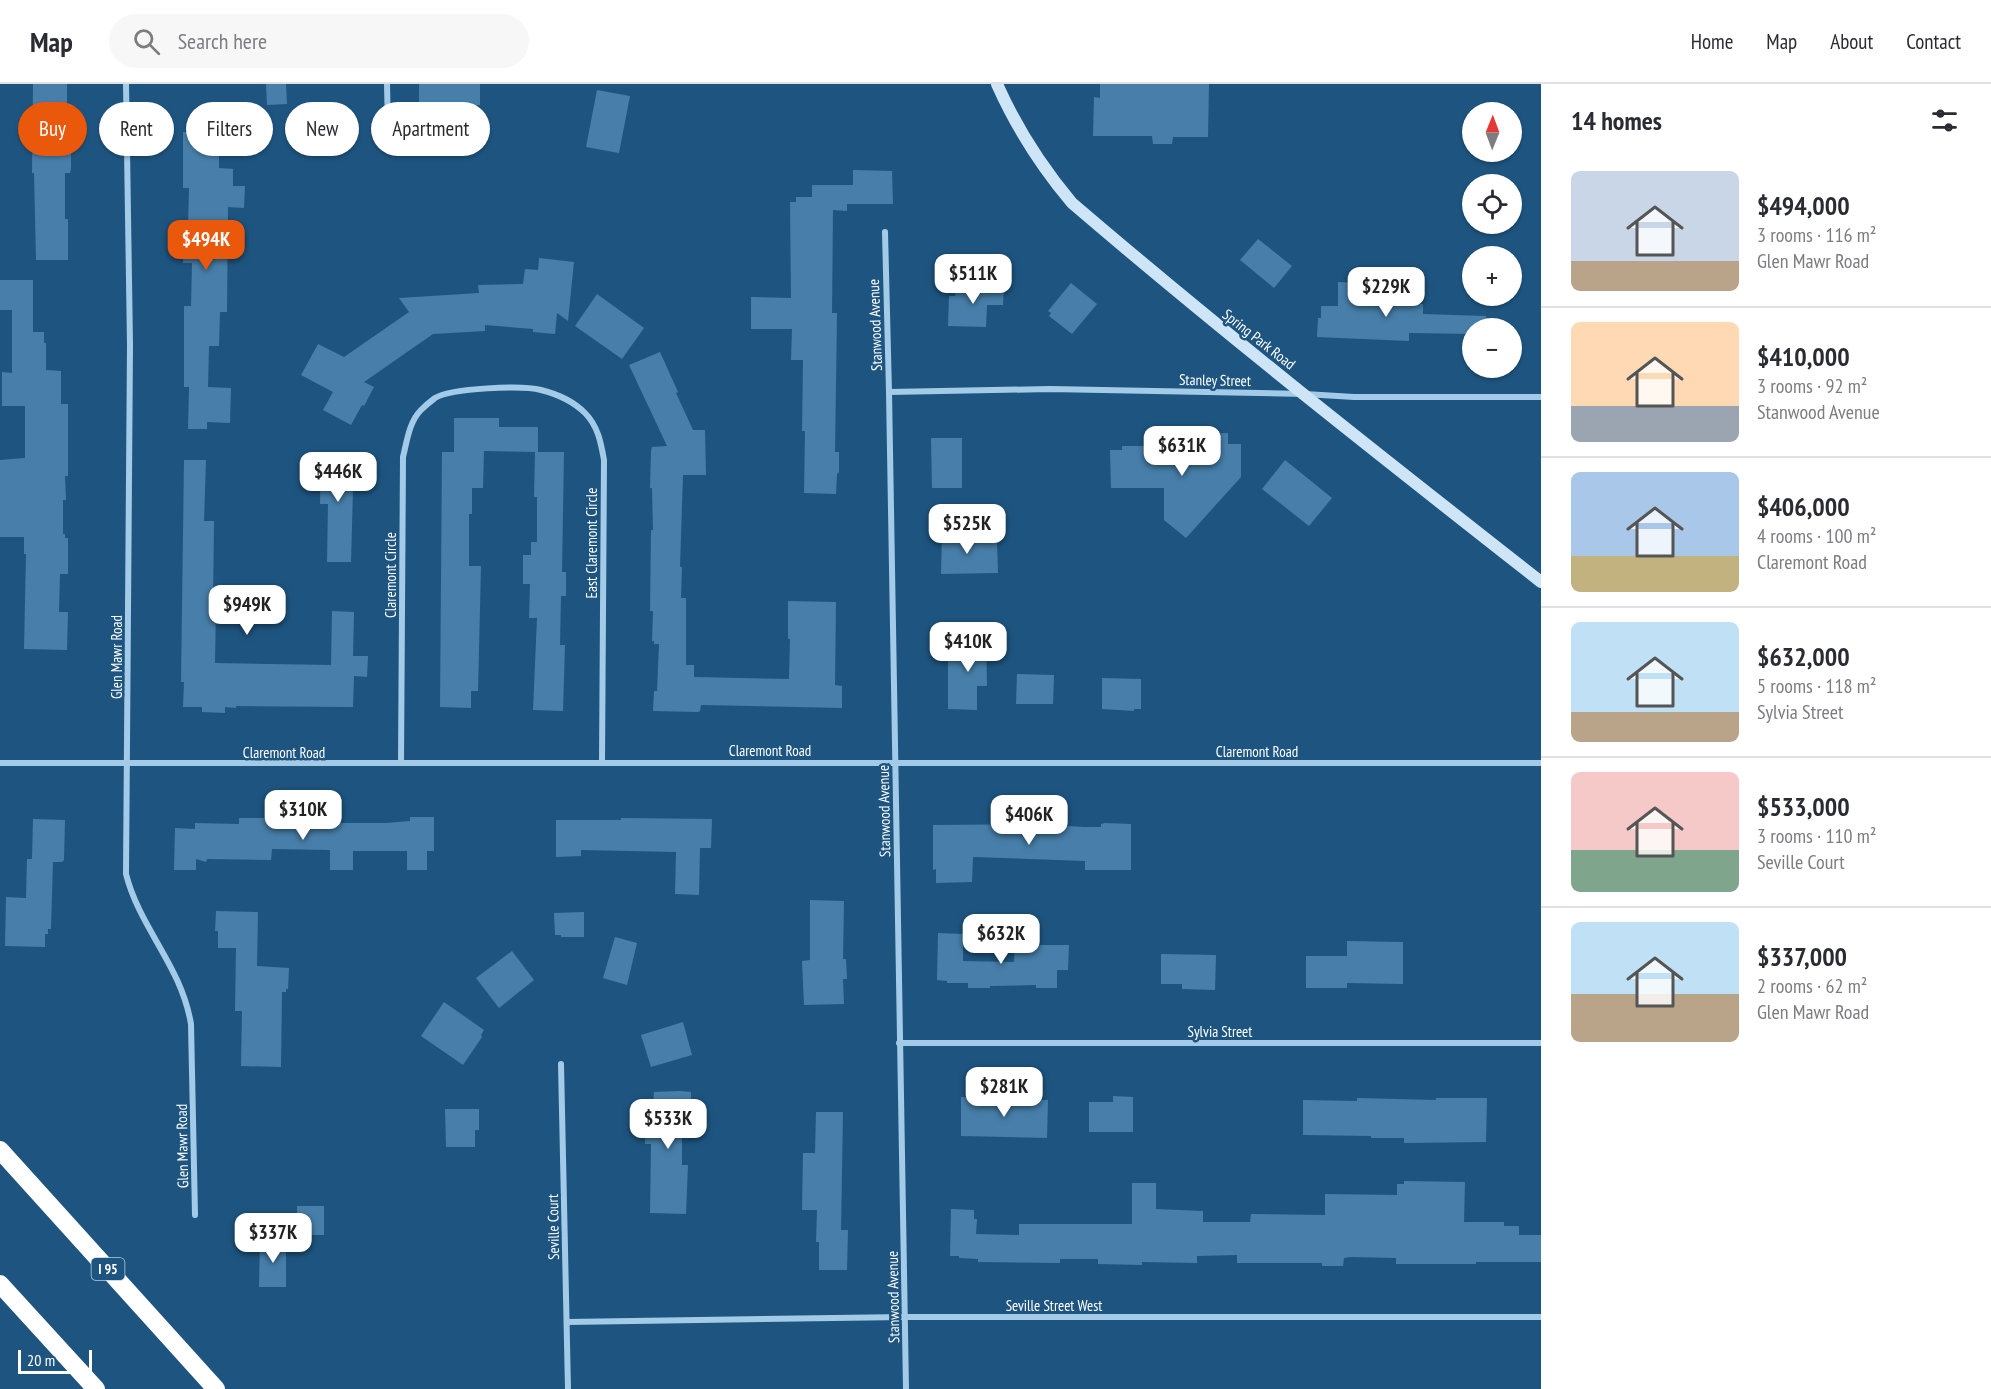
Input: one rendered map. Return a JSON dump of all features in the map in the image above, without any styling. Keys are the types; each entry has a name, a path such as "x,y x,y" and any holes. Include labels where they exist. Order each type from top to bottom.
{"highway":[{"name":"I 95","path":"0,1150 216,1389"},
{"path":"0,1284 96,1389"}],"main road":[{"name":"Spring Park Road","path":"997,84 1024,139 1047,173 1072,203 1260,360 1541,582"}],"street":[{"name":"Glen Mawr Road","path":"126,84 130,345 126,874 131,894 176,974 188,1004 191,1024 195,1215"},
{"path":"387,84 387,102"},
{"name":"Stanwood Avenue","path":"885,232 906,1389"},
{"name":"East Claremont Circle","path":"506,388 539,389 567,399 586,414 600,436 604,460 602,762"},
{"name":"Claremont Circle","path":"401,763 403,457 409,431 420,411 436,398 462,390 506,388"},
{"name":"Stanley Street","path":"889,392 1050,389 1354,397 1541,397"},
{"name":"Claremont Road","path":"0,764 1541,763"},
{"name":"Sylvia Street","path":"899,1043 1541,1043"},
{"name":"Seville Court","path":"561,1065 568,1389"},
{"name":"Seville Street West","path":"567,1322 905,1317 1541,1317"}],"building":[{"path":"33,84 67,84 67,102 33,102"},
{"path":"266,84 286,84 285,104 273,105 273,102 267,102"},
{"path":"419,84 480,84 480,102 419,102"},
{"path":"1100,84 1209,84 1208,137 1173,137 1172,144 1153,144 1152,136 1093,136 1094,97 1100,98"},
{"path":"597,90 630,96 619,153 586,147"},
{"path":"183,132 186,132 186,156 219,156 219,168 233,169 233,186 245,186 244,208 228,207 227,312 220,312 219,346 209,346 208,387 231,388 230,423 207,422 207,429 188,429 189,387 184,387 184,306 191,306 192,263 183,263 184,227 188,227 189,188 183,188"},
{"path":"32,156 71,156 70,173 65,173 68,260 36,260 34,173 32,173"},
{"path":"853,170 892,171 893,204 847,204 847,211 833,210 832,313 837,313 835,452 839,452 839,472 836,494 804,493 803,360 791,360 792,329 751,329 751,297 791,298 790,202 796,202 796,197 812,197 812,185 853,185"},
{"path":"1258,239 1292,266 1274,288 1240,260"},
{"path":"539,258 574,262 568,321 557,313 555,334 533,332 533,329 485,325 485,331 433,334 364,382 374,387 351,425 323,410 333,392 301,375 318,344 344,357 409,312 399,298 479,293 478,285 523,284 525,269 538,270"},
{"path":"0,280 33,280 33,332 44,332 46,370 61,371 61,404 68,404 68,476 65,476 66,500 63,500 63,534 65,538 68,538 68,574 60,574 59,612 68,612 67,650 24,649 26,554 24,554 24,537 0,537 0,460 25,458 25,406 2,406 2,372 12,373 12,310 0,310"},
{"path":"1338,282 1372,283 1371,297 1401,299 1401,303 1423,304 1423,314 1486,316 1486,318 1462,318 1462,334 1409,333 1409,341 1317,337 1321,306 1338,306"},
{"path":"1071,283 1097,304 1072,334 1049,316 1051,313 1048,311"},
{"path":"956,285 1004,286 1003,305 987,305 986,327 948,326 949,296 955,296"},
{"path":"597,294 644,328 622,359 575,326"},
{"path":"660,352 693,430 705,430 706,475 683,475 680,567 682,567 681,598 686,598 686,665 694,665 694,677 789,679 788,601 836,602 835,685 842,686 842,708 701,705 698,712 653,711 654,691 657,691 659,644 654,644 652,641 653,611 650,611 651,530 653,530 652,488 650,488 651,451 652,447 667,446 629,365"},
{"path":"454,418 499,418 499,427 538,427 538,452 484,451 483,488 472,488 472,514 469,514 469,566 481,566 478,691 471,691 471,708 440,707 442,452 454,452"},
{"path":"1228,433 1228,444 1241,444 1241,477 1186,538 1164,520 1164,488 1111,488 1110,450 1122,450 1122,446 1148,446 1149,453 1196,452 1196,434"},
{"path":"931,438 962,438 962,488 932,488"},
{"path":"321,452 354,453 351,562 327,562 328,504 320,504"},
{"path":"535,452 564,452 562,572 566,572 566,596 561,596 560,645 565,645 563,711 533,710 537,618 529,618 530,584 523,584 523,555 531,555 531,542 537,542 537,497 534,497"},
{"path":"184,460 206,460 204,521 214,521 215,663 331,665 332,611 354,612 353,656 368,656 367,677 354,676 353,707 236,706 236,708 225,707 225,713 202,712 202,707 183,707 184,682 181,682"},
{"path":"1285,460 1332,498 1309,526 1262,489"},
{"path":"942,530 968,530 968,542 997,542 998,573 941,574"},
{"path":"960,634 986,634 987,686 977,686 977,710 948,709 948,660 960,660"},
{"path":"1017,674 1054,675 1053,704 1016,704"},
{"path":"1102,678 1141,679 1141,709 1134,709 1134,711 1102,709"},
{"path":"410,817 434,817 434,851 427,851 427,870 407,870 407,851 353,851 353,870 330,870 330,850 272,849 271,860 207,859 206,862 196,859 196,870 174,870 175,828 195,829 195,823 239,824 239,818 279,818 286,819 286,823 386,823 410,821"},
{"path":"621,818 712,819 711,848 700,848 699,895 675,894 676,852 581,850 581,856 556,857 556,820 621,820"},
{"path":"33,819 65,820 64,860 53,862 51,929 48,929 48,934 45,934 45,947 5,946 6,897 26,898 27,859 32,859"},
{"path":"1034,824 1101,827 1101,824 1131,824 1131,870 1085,870 1085,861 973,857 972,882 936,883 936,869 933,870 933,825"},
{"path":"810,900 844,901 843,959 846,959 847,979 843,979 844,1004 804,1005 802,961 810,960"},
{"path":"216,911 258,912 257,966 289,968 288,989 282,992 281,1067 241,1066 242,1011 235,1011 236,948 218,948 218,931 215,931"},
{"path":"584,912 584,937 555,935 554,913"},
{"path":"938,933 963,934 963,961 1014,962 1015,945 1069,945 1068,970 1057,970 1057,988 1036,988 1036,985 968,988 968,983 947,983 947,981 937,980"},
{"path":"615,937 637,943 627,985 603,978"},
{"path":"1347,941 1403,942 1403,984 1347,983 1347,988 1306,988 1306,956 1347,956"},
{"path":"512,951 534,980 499,1008 476,978"},
{"path":"1161,954 1216,955 1215,990 1182,989 1182,984 1161,984"},
{"path":"444,1002 484,1030 482,1037 463,1065 421,1036"},
{"path":"683,1022 692,1055 651,1067 641,1035"},
{"path":"654,1092 691,1092 691,1101 695,1101 695,1120 682,1121 682,1165 688,1165 686,1214 650,1213 651,1144 645,1144 645,1107 653,1105"},
{"path":"1113,1096 1133,1097 1133,1132 1089,1132 1089,1102 1113,1102"},
{"path":"961,1097 1048,1100 1047,1138 961,1136"},
{"path":"1357,1098 1436,1100 1436,1098 1487,1098 1486,1142 1404,1143 1404,1138 1303,1135 1303,1100 1357,1101"},
{"path":"445,1109 479,1109 479,1130 475,1130 475,1147 446,1147"},
{"path":"816,1112 843,1112 841,1230 848,1230 847,1270 819,1270 819,1242 816,1242 817,1210 802,1210 803,1153 815,1153"},
{"path":"1404,1181 1465,1182 1464,1222 1504,1222 1504,1226 1519,1226 1519,1235 1541,1235 1541,1262 1396,1264 1396,1258 1350,1257 1344,1258 1343,1266 1322,1266 1322,1263 1237,1263 1237,1255 1197,1256 1197,1263 1142,1262 1142,1265 1098,1264 1098,1259 1060,1259 1060,1263 978,1262 978,1259 950,1256 951,1209 974,1210 974,1219 977,1219 976,1234 1019,1235 1019,1224 1132,1224 1132,1183 1156,1183 1156,1209 1203,1211 1203,1222 1250,1222 1251,1214 1325,1215 1325,1194 1397,1195 1397,1184 1404,1184"},
{"path":"297,1206 324,1206 324,1235 297,1235"},
{"path":"260,1240 286,1240 286,1287 259,1287"}]}
